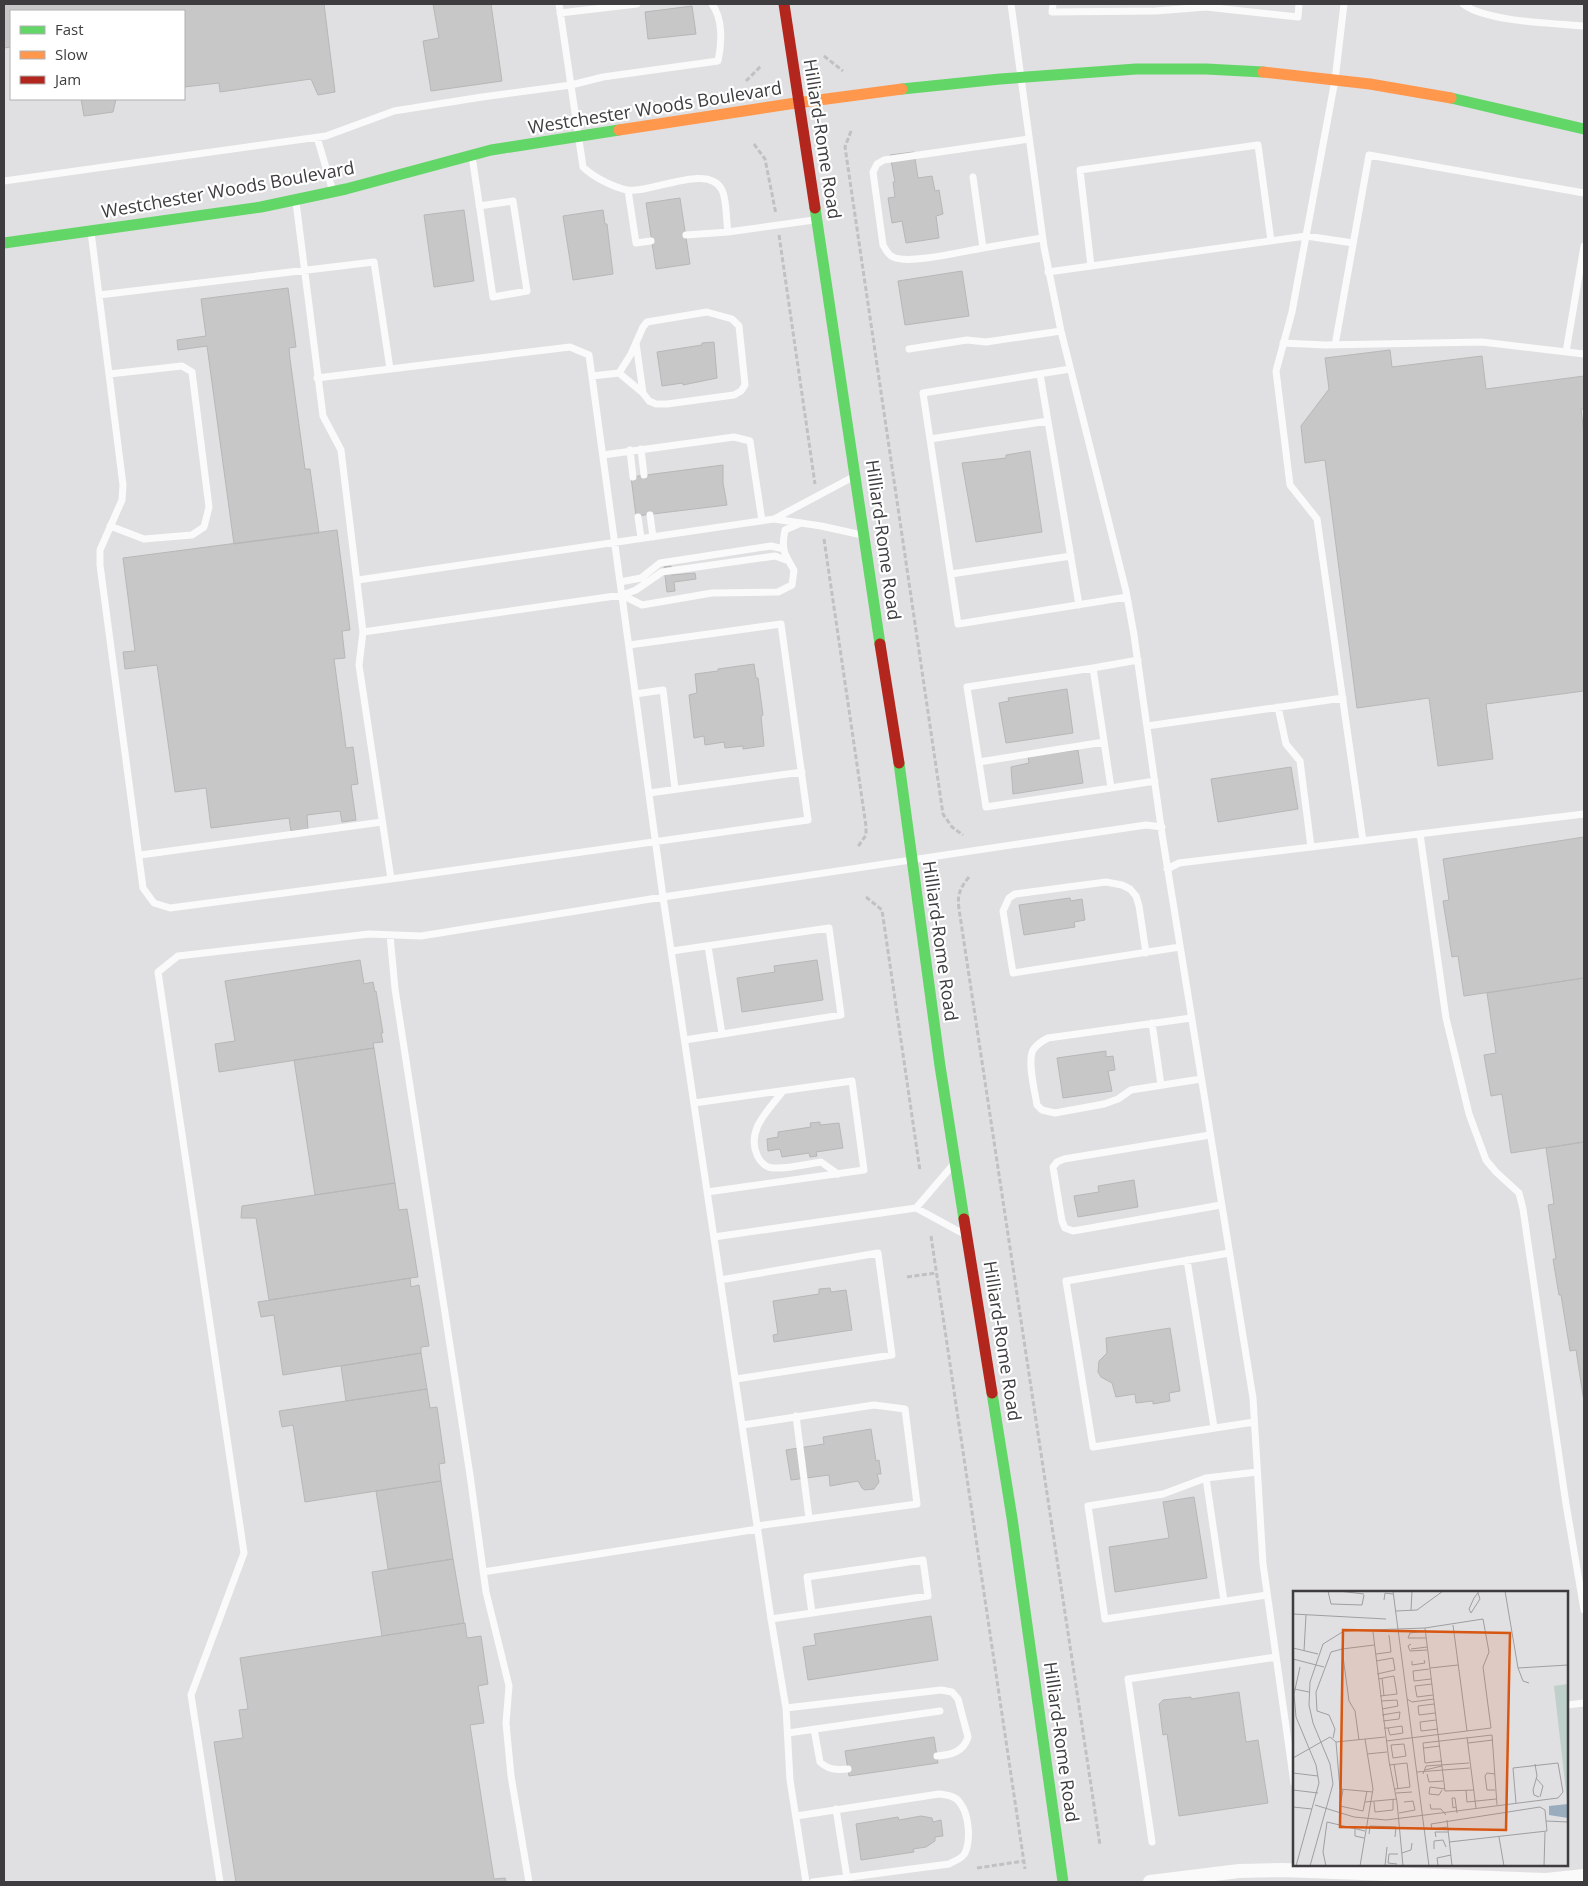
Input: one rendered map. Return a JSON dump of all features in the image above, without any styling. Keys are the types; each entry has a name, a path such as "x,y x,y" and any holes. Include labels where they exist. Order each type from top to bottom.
{"main road":[{"name":"Hilliard-Rome Road","path":"784,4 856,476 940,1066 1012,1518 1063,1882"},
{"name":"Westchester Woods Boulevard","path":"4,243 171,221 296,201 372,183 437,163 472,155 578,137 883,91 1022,77 1150,69 1272,73 1335,80 1457,99 1530,114 1584,129"}],"street":[{"path":"1150,1882 1239,1871 1306,1868 1368,1878 1546,1880 1584,1876"}],"lane":[{"path":"559,4 584,167 592,176 628,190 703,178 717,182 723,191 728,232"},
{"path":"560,14 637,4"},
{"path":"4,181 326,136 394,111 571,85 604,77 718,61 722,45 717,11 712,4"},
{"path":"1011,4 1048,272 1060,331 1127,597 1138,660 1167,869 1253,1398 1263,1564 1276,1656 1292,1745 1293,1764"},
{"path":"1053,4 1052,12 1156,11 1206,7 1298,17 1299,4"},
{"path":"1344,4 1335,80 1292,312 1276,371 1290,485 1317,520 1363,841"},
{"path":"1463,4 1480,13 1500,17 1584,26"},
{"path":"317,137 333,192"},
{"path":"1029,139 884,160 877,164 873,172 883,245 894,258 918,259 1042,238"},
{"path":"1091,266 1080,170 1249,146 1258,145 1272,241"},
{"path":"472,155 493,297 526,292 513,201 480,206"},
{"path":"1335,345 1369,155 1584,193"},
{"path":"973,177 983,248"},
{"path":"628,190 636,243 652,241"},
{"path":"296,201 323,416 341,450 363,632 359,665 391,879"},
{"path":"686,235 728,232 817,220"},
{"path":"91,232 123,485 122,500 100,550 100,565 143,888 154,902 170,908 808,820 782,624 629,644"},
{"path":"1048,272 1306,236 1353,243"},
{"path":"1566,352 1584,246"},
{"path":"99,295 374,262 390,369"},
{"path":"592,376 619,373 643,393 649,402 667,404 734,395 745,385 740,326 732,318 707,312 647,322 643,326 631,354 619,373"},
{"path":"909,349 967,340 986,342 1060,331"},
{"path":"1283,343 1335,345 1482,342 1584,354"},
{"path":"636,343 643,393"},
{"path":"317,378 570,347 589,355 663,897 757,1527 786,1708 790,1780 806,1882"},
{"path":"109,374 182,366 192,372 209,507 204,527 192,535 144,539 110,526"},
{"path":"1070,369 924,393 958,624 1127,597"},
{"path":"1040,374 1079,605"},
{"path":"930,439 1048,421"},
{"path":"603,455 734,436 750,441 762,521"},
{"path":"641,449 644,475"},
{"path":"630,450 633,476"},
{"path":"774,519 856,476"},
{"path":"650,515 653,537"},
{"path":"638,517 641,538"},
{"path":"358,580 774,519 864,535"},
{"path":"622,595 642,605 712,593 778,592 792,585 794,570 782,542 786,530 801,523"},
{"path":"620,582 641,578 660,563 771,546 784,549"},
{"path":"363,632 622,595 636,590 662,572 775,556 789,561"},
{"path":"951,574 1071,556"},
{"path":"1138,660 967,687 986,807 1155,781"},
{"path":"1093,668 1111,788"},
{"path":"635,694 663,690 675,789"},
{"path":"1147,726 1343,698"},
{"path":"1278,707 1286,744 1300,761 1312,847"},
{"path":"979,762 1104,742"},
{"path":"649,792 802,772"},
{"path":"1167,869 1180,863 1584,814"},
{"path":"140,855 382,822"},
{"path":"220,1882 191,1695 244,1553 158,972 178,956 369,934 421,936 663,897 1146,825 1162,827"},
{"path":"1420,834 1446,1018 1469,1114 1486,1160 1519,1193 1523,1209 1566,1504 1584,1610"},
{"path":"1146,953 1137,901 1130,889 1122,885 1106,882 1015,894 1009,898 1003,911 1013,973 1146,953 1180,947"},
{"path":"672,951 829,928 841,1015 685,1040"},
{"path":"390,935 395,988 470,1475 486,1592 509,1686 506,1723 511,1776 529,1882"},
{"path":"708,946 722,1034"},
{"path":"1191,1018 1048,1038 1039,1043 1032,1051 1031,1062 1037,1105 1042,1110 1055,1112 1118,1100 1131,1090 1201,1079"},
{"path":"1152,1023 1161,1085"},
{"path":"694,1103 852,1081 864,1170 707,1192"},
{"path":"783,1091 755,1128 753,1138 754,1149 758,1160 764,1165 773,1168 821,1162 838,1174"},
{"path":"1210,1135 1064,1158 1053,1167 1060,1212 1065,1228 1073,1231 1221,1205"},
{"path":"916,1208 955,1162"},
{"path":"714,1237 916,1208 967,1236"},
{"path":"720,1280 878,1253 892,1355 736,1379"},
{"path":"1229,1253 1066,1281 1093,1447 1254,1422"},
{"path":"1187,1260 1214,1428"},
{"path":"483,1572 810,1518 917,1504 905,1409 874,1405 743,1425"},
{"path":"796,1416 810,1518"},
{"path":"1257,1472 1206,1478 1163,1494 1088,1506 1105,1619 1268,1595"},
{"path":"1206,1478 1224,1601"},
{"path":"771,1619 812,1613 928,1596 922,1560 807,1577 812,1613"},
{"path":"1152,1842 1128,1679 1276,1656"},
{"path":"786,1708 941,1690 952,1692 958,1699 968,1737 960,1750 951,1754 937,1756"},
{"path":"1568,1706 1584,1703"},
{"path":"788,1732 940,1711"},
{"path":"814,1729 820,1762 828,1769 848,1769"},
{"path":"796,1816 939,1794 950,1795 960,1802 966,1813 969,1837 965,1854 949,1864 813,1882"},
{"path":"836,1809 846,1878"}],"path":[{"path":"824,56 843,71"},
{"path":"746,82 760,66"},
{"path":"851,131 845,147 943,814 952,827 963,835"},
{"path":"754,144 766,158"},
{"path":"969,877 962,885 957,897 1100,1845"},
{"path":"866,897 882,910 920,1171"},
{"path":"930,1236 1025,1869"},
{"path":"907,1277 936,1274"},
{"path":"977,1868 1024,1861"}],"building":[{"path":"4,4 324,4 335,92 318,95 311,79 220,92 219,83 185,87 185,10 10,10 10,47 4,48"},
{"path":"433,4 491,4 502,81 431,91 423,41 439,38"},
{"path":"692,6 696,34 648,39 645,12"},
{"path":"81,100 116,100 113,112 84,116"},
{"path":"914,152 918,178 932,176 935,191 939,190 943,214 936,216 939,238 906,243 902,221 892,223 888,198 895,197 893,182 895,182 890,155"},
{"path":"680,198 690,264 656,269 646,203"},
{"path":"464,210 474,281 434,287 424,215"},
{"path":"603,210 605,224 607,224 613,274 573,280 563,216"},
{"path":"962,271 969,316 905,325 898,281"},
{"path":"288,288 296,347 289,348 290,359 305,469 310,469 319,533 234,544 207,346 178,350 177,340 206,336 201,299"},
{"path":"714,342 717,378 683,385 683,383 662,386 657,352"},
{"path":"1390,350 1392,367 1482,356 1486,389 1584,376 1584,409 1581,409 1584,434 1584,691 1486,704 1493,759 1438,766 1429,698 1357,708 1325,460 1305,463 1301,426 1329,389 1325,358"},
{"path":"1030,451 1042,532 976,542 962,463 1006,458 1006,455"},
{"path":"723,465 723,483 727,505 636,516 631,477"},
{"path":"337,530 350,630 342,631 345,658 334,659 346,748 353,747 358,784 351,785 356,820 342,822 340,811 307,815 308,829 291,831 289,818 211,828 206,788 175,792 157,665 125,669 123,652 135,651 123,558"},
{"path":"671,566 672,575 695,573 696,579 674,582 675,591 667,592 664,567"},
{"path":"754,664 756,678 758,678 763,715 761,716 764,746 743,749 743,746 725,748 724,742 705,745 704,736 694,738 689,695 697,693 695,674"},
{"path":"1067,689 1073,733 1006,743 999,703 1009,701 1008,698"},
{"path":"1078,750 1083,783 1013,794 1011,767 1029,763 1028,756"},
{"path":"1291,767 1298,809 1218,822 1211,779"},
{"path":"1584,837 1584,978 1464,996 1458,956 1452,957 1443,901 1449,900 1443,859"},
{"path":"1070,898 1071,901 1082,899 1085,920 1074,922 1075,927 1024,935 1019,905"},
{"path":"360,960 364,984 373,982 376,991 383,1042 373,1043 374,1048 219,1072 215,1044 235,1041 225,981"},
{"path":"817,960 823,1000 742,1012 737,978 775,972 774,966"},
{"path":"1584,978 1584,1142 1511,1153 1502,1094 1491,1096 1484,1055 1496,1053 1487,993"},
{"path":"374,1048 395,1183 315,1195 294,1060"},
{"path":"1106,1051 1106,1057 1113,1056 1115,1070 1108,1071 1112,1091 1063,1098 1057,1058"},
{"path":"820,1122 820,1125 839,1123 843,1148 816,1152 817,1156 810,1157 809,1153 782,1157 780,1149 768,1151 767,1139 778,1137 778,1132 811,1127 810,1123"},
{"path":"1584,1142 1584,1402 1576,1350 1570,1351 1553,1259 1556,1259 1548,1205 1554,1204 1546,1148"},
{"path":"1134,1180 1138,1207 1078,1217 1074,1196 1099,1192 1098,1186"},
{"path":"395,1183 399,1210 407,1209 418,1277 269,1300 256,1218 241,1218 242,1206"},
{"path":"410,1278 411,1287 419,1285 429,1346 421,1347 421,1353 283,1375 274,1315 261,1317 258,1302"},
{"path":"830,1288 831,1292 846,1290 852,1330 774,1342 773,1335 778,1334 773,1301 819,1294 819,1289"},
{"path":"1170,1328 1180,1391 1169,1393 1170,1401 1153,1404 1153,1401 1136,1403 1135,1394 1116,1397 1112,1383 1101,1377 1098,1372 1099,1361 1107,1353 1106,1338"},
{"path":"421,1353 427,1389 346,1401 341,1366"},
{"path":"427,1389 430,1408 437,1407 445,1463 439,1464 441,1481 305,1502 293,1425 282,1427 279,1411"},
{"path":"871,1429 876,1461 879,1460 881,1474 877,1474 879,1482 874,1489 865,1490 858,1481 830,1486 829,1475 791,1480 786,1450 824,1444 823,1437"},
{"path":"441,1481 453,1559 388,1569 376,1491"},
{"path":"1194,1497 1207,1578 1115,1592 1109,1547 1169,1538 1163,1502"},
{"path":"453,1559 464,1623 382,1636 372,1572"},
{"path":"931,1616 938,1660 808,1680 803,1647 816,1645 814,1634"},
{"path":"465,1623 467,1638 481,1636 488,1684 478,1686 484,1723 470,1725 494,1879 505,1878 506,1882 236,1882 214,1742 243,1738 239,1710 248,1709 240,1658"},
{"path":"1239,1692 1246,1742 1258,1740 1268,1803 1179,1816 1167,1734 1163,1735 1159,1704 1163,1700 1191,1697 1191,1699"},
{"path":"934,1737 938,1763 849,1776 845,1751"},
{"path":"921,1816 932,1818 933,1822 941,1820 943,1836 935,1837 935,1841 926,1847 913,1849 914,1852 861,1860 856,1824 898,1817 899,1820"}],"traffic: fast":[{"path":"902,89 1000,79 1136,69 1206,69 1263,72"},
{"path":"1451,98 1584,129"},
{"path":"4,243 261,207 346,189 491,150 619,130"},
{"path":"815,208 880,644"},
{"path":"899,763 940,1066 964,1219"},
{"path":"992,1393 1012,1518 1063,1882"}],"traffic: slow":[{"path":"1263,72 1370,84 1451,98"},
{"path":"619,130 902,89"}],"traffic: jam":[{"path":"784,4 815,208"},
{"path":"880,644 899,763"},
{"path":"964,1219 992,1393"}]}
